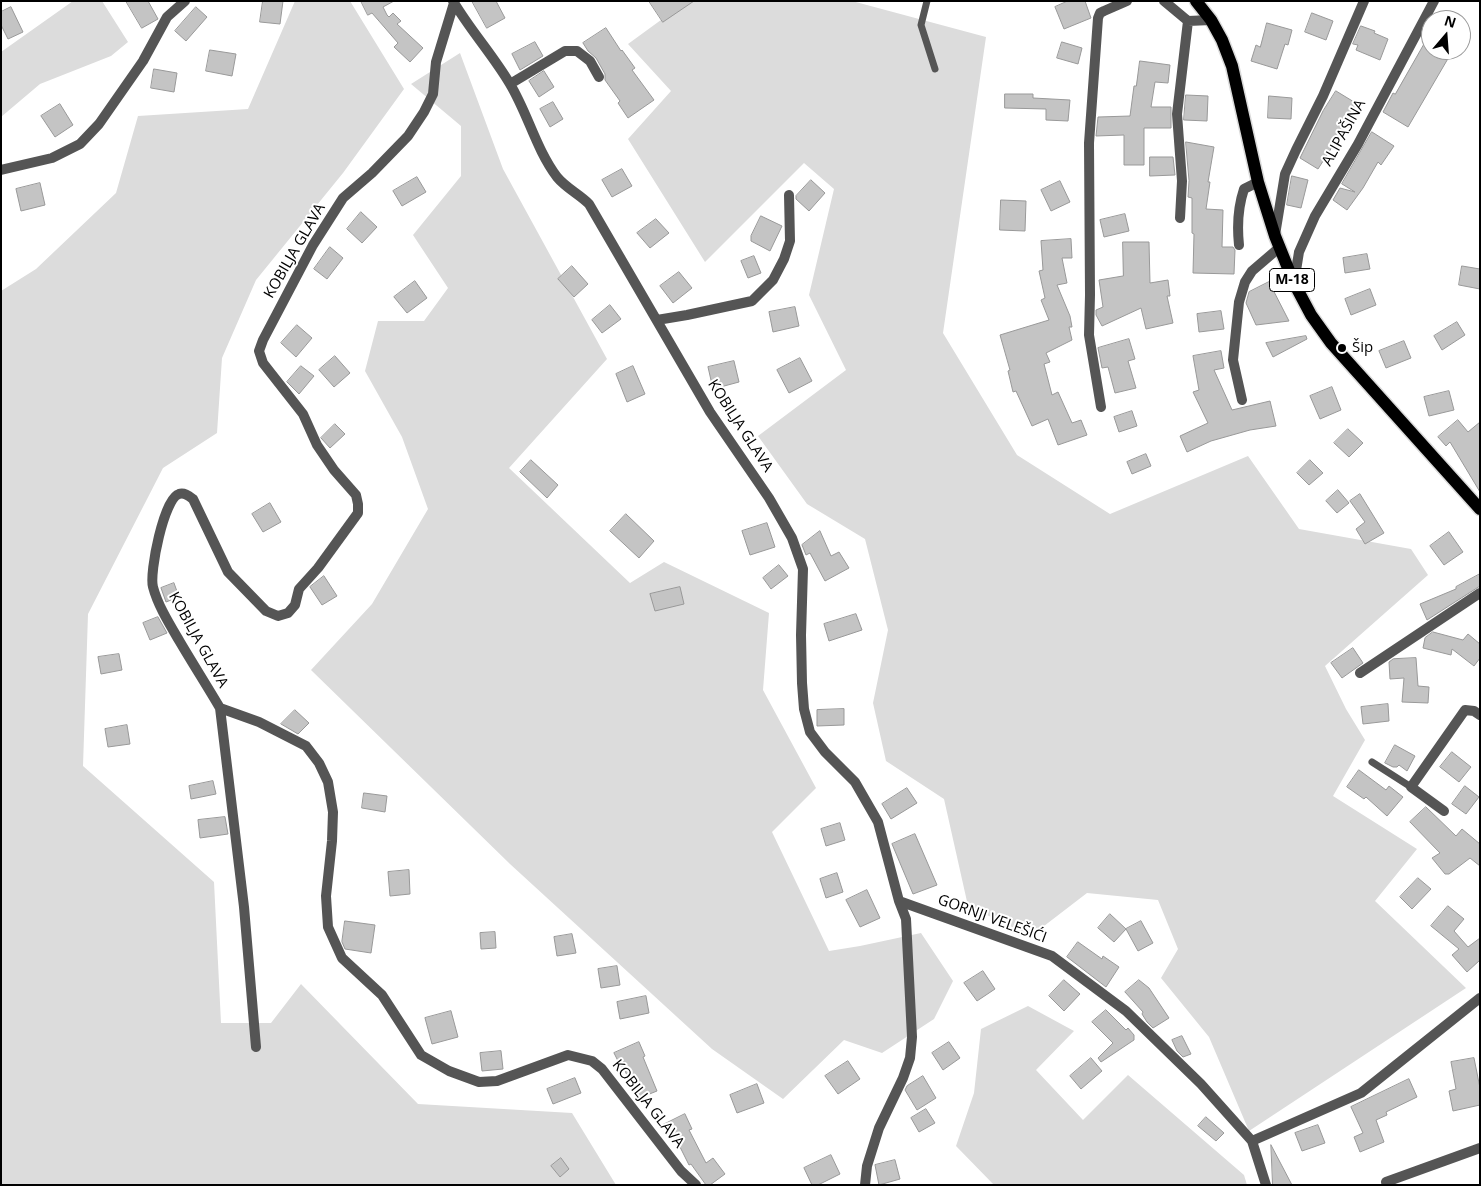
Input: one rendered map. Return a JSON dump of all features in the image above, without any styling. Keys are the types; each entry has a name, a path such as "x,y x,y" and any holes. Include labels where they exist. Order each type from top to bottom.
{"main road":[{"name":"M-18","path":"1196,1 1211,20 1222,40 1232,66 1258,182 1277,242 1294,283 1311,315 1331,343 1480,509"}],"street":[{"path":"1,170 52,158 80,144 100,124 143,61 167,17 185,1"},
{"path":"1101,407 1089,335 1089,143 1098,18 1100,13 1127,1"},
{"path":"1164,1 1188,21 1211,20"},
{"path":"1242,400 1234,360 1239,302 1245,282 1277,242 1285,174 1364,1"},
{"name":"ALIPAŠINA","path":"1294,283 1299,252 1315,216 1358,144 1434,1"},
{"name":"KOBILJA GLAVA","path":"454,2 510,84 536,142 548,162 564,184 589,204 710,412 769,498 792,538 804,569 802,683 804,709 810,732 825,752 855,782 878,822 899,901"},
{"name":"KOBILJA GLAVA","path":"454,2 436,62 433,94 424,112 408,136 372,173 343,198 313,245 259,351 262,363 303,414 325,457 356,495 358,513 318,568 299,589 295,605 288,613 278,616 266,611 228,572 193,498 187,494 180,493 169,504 154,558 152,586 168,622 220,708 260,722 306,746 319,763 328,782 333,812 326,896 328,927 342,958 382,995 421,1055 449,1071 479,1082 497,1081 568,1055 592,1061 602,1069 682,1171 696,1185"},
{"path":"1180,218 1182,181 1176,114 1188,21"},
{"path":"510,84 565,51 577,51 590,61 599,77"},
{"path":"1239,245 1237,229 1240,199 1244,189 1258,182"},
{"path":"657,320 752,301 773,280 784,260 790,241 789,195"},
{"path":"1360,673 1480,593"},
{"path":"220,708 244,907 256,1047"},
{"path":"1444,811 1411,787 1465,710 1474,711 1480,715"},
{"path":"865,1185 868,1166 879,1128 910,1058 912,1036 906,919 899,901"},
{"name":"GORNJI VELEŠIĆI","path":"899,901 1052,956 1126,1011 1201,1084 1252,1141 1266,1185"},
{"path":"1252,1141 1361,1093 1480,998"},
{"path":"1386,1182 1480,1148"}],"lane":[{"path":"927,1 921,25 936,69"},
{"path":"1372,762 1411,787"}],"shaded area":[{"path":"73,1 102,1 128,42 111,56 40,84 1,117 1,52"},
{"path":"295,1 350,1 404,89 343,173 256,280 222,358 217,433 163,468 88,614 83,766 214,882 221,1023 271,1023 301,984 418,1104 572,1113 616,1185 1,1185 1,291 36,269 116,193 138,116 248,109"},
{"path":"687,1 852,1 986,37 943,333 1017,455 1110,514 1248,456 1299,529 1411,549 1428,575 1325,666 1346,709 1365,740 1333,796 1417,849 1375,901 1466,988 1249,1131 1209,1037 1161,978 1178,949 1158,900 1087,893 1031,936 968,906 944,799 886,761 873,703 888,630 865,539 807,504 758,436 846,370 809,295 834,189 804,163 705,262 628,139 671,91 628,44"},
{"path":"460,53 503,169 607,359 509,468 630,583 664,562 769,613 763,690 816,788 772,832 829,951 921,933 953,981 934,1019 882,1053 844,1040 783,1099 712,1049 510,864 311,670 372,604 428,509 402,437 365,371 378,321 424,321 448,288 413,235 461,176 461,126 411,84"},
{"path":"1028,1006 1074,1031 1036,1070 1083,1120 1128,1075 1244,1175 1247,1185 994,1185 956,1146 974,1093 981,1029"}],"building":[{"path":"126,1 148,1 158,19 142,28"},
{"path":"263,1 283,1 280,24 260,22"},
{"path":"361,1 394,1 383,7 387,15 389,17 393,13 401,21 397,24 423,48 410,62 394,47 398,43 372,13 368,15"},
{"path":"472,1 496,1 505,18 487,28"},
{"path":"649,1 694,1 663,22"},
{"path":"1068,1 1085,1 1091,18 1064,29 1055,7"},
{"path":"11,7 23,32 8,39 1,25 1,12"},
{"path":"196,7 207,17 186,41 175,31"},
{"path":"1312,13 1333,21 1326,40 1305,32"},
{"path":"1267,23 1292,30 1288,45 1285,44 1277,69 1251,61 1256,45 1260,47"},
{"path":"1361,26 1375,31 1374,33 1388,39 1380,60 1356,50 1358,45 1353,44"},
{"path":"606,28 635,68 632,70 654,100 628,118 618,103 620,101 605,80 605,74 596,58 583,43"},
{"path":"535,42 543,56 520,70 512,54"},
{"path":"1062,42 1082,48 1078,64 1057,58"},
{"path":"1421,49 1421,60 1447,60 1408,127 1383,112 1393,93 1395,94"},
{"path":"210,50 236,54 232,76 206,71"},
{"path":"1140,61 1170,65 1168,83 1155,82 1151,107 1171,107 1171,128 1144,128 1144,165 1124,165 1124,135 1096,136 1098,117 1130,116"},
{"path":"154,69 177,73 174,92 151,88"},
{"path":"544,71 554,87 539,97 529,81"},
{"path":"1336,91 1359,105 1318,169 1300,158 1323,111"},
{"path":"1005,94 1033,94 1033,98 1070,100 1068,121 1046,120 1046,109 1005,108"},
{"path":"1186,95 1208,96 1207,121 1184,120"},
{"path":"1269,96 1292,98 1291,119 1268,118"},
{"path":"553,102 563,119 550,127 540,109"},
{"path":"60,104 73,125 55,137 41,116"},
{"path":"1372,132 1394,146 1381,165 1378,162 1363,188 1347,210 1333,200 1340,188 1355,192 1342,184"},
{"path":"1186,142 1214,147 1206,209 1223,210 1222,247 1233,247 1235,250 1234,274 1193,273 1194,234 1192,233 1192,198 1188,197 1189,181"},
{"path":"1150,157 1173,157 1175,175 1150,176"},
{"path":"622,169 632,186 612,197 602,180"},
{"path":"1292,176 1308,180 1301,208 1287,205"},
{"path":"417,177 426,192 402,206 393,191"},
{"path":"811,180 825,193 809,211 796,199 796,196"},
{"path":"1060,181 1070,202 1051,211 1041,190"},
{"path":"40,183 45,205 21,211 16,189"},
{"path":"1001,200 1026,201 1025,231 1000,230"},
{"path":"361,212 377,227 362,243 347,229"},
{"path":"1125,214 1129,231 1104,237 1100,220"},
{"path":"761,216 782,226 770,251 751,241 751,236"},
{"path":"656,219 669,233 650,248 637,233"},
{"path":"1071,239 1072,258 1062,258 1067,283 1057,285 1070,316 1072,327 1069,327 1072,340 1046,353 1050,362 1044,364 1052,395 1058,392 1072,423 1081,420 1087,435 1058,445 1048,419 1032,426 1016,391 1013,392 1008,371 1010,370 1000,335 1049,320 1041,300 1045,298 1039,271 1043,270 1041,241"},
{"path":"1123,242 1149,242 1150,283 1168,280 1170,296 1167,296 1173,323 1146,329 1141,308 1102,326 1096,315 1096,310 1103,307 1099,280 1123,276"},
{"path":"330,247 343,258 327,279 314,269"},
{"path":"1367,254 1370,269 1345,273 1343,258"},
{"path":"754,256 761,273 748,278 741,261"},
{"path":"572,266 588,284 574,297 558,279"},
{"path":"1462,266 1480,269 1480,289 1459,285"},
{"path":"679,272 692,288 673,303 660,286"},
{"path":"415,281 427,298 407,313 394,297"},
{"path":"1269,282 1289,321 1256,325 1246,303 1249,292"},
{"path":"1370,289 1376,305 1351,315 1345,299"},
{"path":"610,305 621,319 602,333 592,320"},
{"path":"795,307 799,326 773,332 769,312"},
{"path":"1221,311 1224,329 1199,332 1197,314"},
{"path":"1457,322 1465,335 1442,350 1434,336"},
{"path":"297,325 312,338 296,357 281,343"},
{"path":"1306,336 1307,339 1273,357 1266,343"},
{"path":"1129,339 1135,359 1128,361 1136,388 1115,393 1108,367 1102,368 1098,348"},
{"path":"1404,341 1411,358 1386,368 1379,351"},
{"path":"1221,351 1224,368 1214,370 1232,410 1270,401 1276,426 1250,430 1211,441 1187,452 1180,436 1208,423 1193,392 1199,390 1193,356"},
{"path":"335,356 350,373 334,387 319,370"},
{"path":"800,358 812,381 789,393 777,370"},
{"path":"734,361 739,382 713,389 708,367"},
{"path":"301,366 314,376 299,394 287,382"},
{"path":"633,366 645,394 627,402 616,374"},
{"path":"1332,387 1341,410 1320,419 1310,396"},
{"path":"1449,391 1454,410 1429,416 1424,397"},
{"path":"1132,411 1137,426 1119,432 1114,417"},
{"path":"1458,420 1468,432 1480,422 1480,492 1450,442 1446,446 1438,437"},
{"path":"335,424 345,434 330,448 321,438"},
{"path":"1348,429 1363,443 1349,457 1334,443"},
{"path":"1146,454 1151,466 1132,474 1127,462"},
{"path":"531,460 558,485 547,498 520,472"},
{"path":"1310,460 1323,473 1309,485 1297,473"},
{"path":"1338,490 1349,503 1337,513 1326,501"},
{"path":"1360,494 1384,533 1365,544 1356,529 1365,522 1350,501"},
{"path":"270,503 281,522 263,532 252,514"},
{"path":"626,514 654,541 639,558 610,531"},
{"path":"767,523 775,547 750,555 742,531"},
{"path":"820,531 831,556 839,552 849,568 825,581 810,553 806,555 802,545"},
{"path":"1449,532 1463,552 1444,565 1430,546"},
{"path":"779,565 788,576 771,589 763,578"},
{"path":"1480,574 1480,586 1427,620 1420,604 1456,589 1456,587"},
{"path":"324,576 337,596 322,605 310,587"},
{"path":"174,583 179,597 166,602 161,588"},
{"path":"680,587 684,604 655,611 650,594"},
{"path":"856,614 862,630 829,641 824,624"},
{"path":"158,617 167,633 150,640 143,623"},
{"path":"1433,632 1463,640 1468,634 1480,644 1480,658 1474,666 1452,649 1451,655 1423,648 1425,638"},
{"path":"1353,648 1363,663 1342,678 1331,663"},
{"path":"119,654 122,670 101,674 98,657"},
{"path":"1416,658 1418,686 1429,687 1428,703 1402,702 1404,678 1390,679 1389,662 1393,659"},
{"path":"1388,704 1389,721 1363,724 1361,707"},
{"path":"844,709 844,725 817,726 817,710"},
{"path":"295,710 309,723 298,734 281,724"},
{"path":"127,725 130,744 108,747 105,729"},
{"path":"1395,745 1415,756 1407,771 1399,765 1393,767 1385,763"},
{"path":"1452,752 1471,767 1459,782 1440,767"},
{"path":"1359,770 1386,790 1389,786 1403,797 1387,816 1366,797 1364,799 1347,787"},
{"path":"213,781 216,794 191,799 189,786"},
{"path":"1465,786 1479,797 1466,814 1452,804"},
{"path":"907,788 917,803 891,819 882,804"},
{"path":"364,793 387,796 385,812 362,808"},
{"path":"1426,807 1456,836 1462,829 1480,844 1480,866 1470,858 1449,874 1445,874 1432,858 1440,853 1410,822"},
{"path":"225,817 228,834 200,838 198,820"},
{"path":"840,823 845,840 826,846 821,829"},
{"path":"915,834 937,885 913,894 892,844"},
{"path":"409,870 410,894 390,896 388,872"},
{"path":"837,873 843,892 826,898 820,879"},
{"path":"1418,878 1431,889 1412,909 1400,897"},
{"path":"867,890 880,918 860,927 846,900"},
{"path":"1448,906 1464,919 1454,931 1468,947 1480,938 1480,960 1467,972 1452,955 1459,949 1431,926"},
{"path":"1110,914 1126,929 1114,942 1098,928"},
{"path":"345,921 375,925 371,953 345,949 342,942"},
{"path":"1141,921 1153,943 1138,951 1126,929"},
{"path":"495,932 496,948 481,949 480,933"},
{"path":"572,934 576,953 557,956 554,937"},
{"path":"1078,942 1102,959 1103,956 1119,967 1106,987 1067,957"},
{"path":"617,966 620,985 601,988 598,969"},
{"path":"983,971 995,989 977,1001 964,983"},
{"path":"1064,980 1080,994 1064,1011 1049,996"},
{"path":"1139,980 1149,988 1169,1018 1153,1028 1142,1014 1143,1012 1125,992"},
{"path":"646,996 649,1013 620,1019 617,1002"},
{"path":"1106,1010 1126,1030 1128,1028 1134,1035 1134,1040 1101,1062 1098,1058 1113,1043 1092,1022"},
{"path":"451,1011 458,1037 432,1044 425,1018"},
{"path":"1182,1036 1191,1054 1183,1057 1177,1051 1172,1040"},
{"path":"639,1042 657,1091 637,1099 623,1066 621,1067 614,1053"},
{"path":"949,1042 960,1058 943,1070 932,1053"},
{"path":"501,1051 503,1069 482,1071 480,1053"},
{"path":"1091,1058 1102,1071 1081,1089 1070,1076"},
{"path":"1474,1058 1480,1088 1480,1105 1453,1111 1449,1091 1456,1089 1451,1062"},
{"path":"848,1061 860,1079 838,1094 825,1076"},
{"path":"923,1076 936,1098 917,1110 905,1090 907,1086"},
{"path":"575,1078 581,1093 553,1104 547,1089"},
{"path":"1409,1079 1417,1097 1386,1112 1387,1115 1376,1120 1384,1142 1360,1152 1354,1137 1363,1133 1351,1107"},
{"path":"757,1084 764,1103 737,1113 730,1095"},
{"path":"926,1109 935,1123 919,1132 911,1118"},
{"path":"685,1114 692,1129 689,1130 706,1163 713,1158 725,1174 710,1185 706,1185 691,1164 689,1165 675,1137 670,1139 663,1125"},
{"path":"1206,1117 1224,1133 1216,1141 1198,1126"},
{"path":"1318,1125 1325,1143 1302,1151 1295,1133"},
{"path":"1271,1145 1292,1185 1273,1185"},
{"path":"831,1155 840,1174 818,1185 812,1185 804,1168"},
{"path":"561,1158 569,1169 560,1177 551,1166"},
{"path":"895,1160 900,1179 879,1185 875,1165"}],"place":[{"name":"Šip","path":"1342,348"}]}
